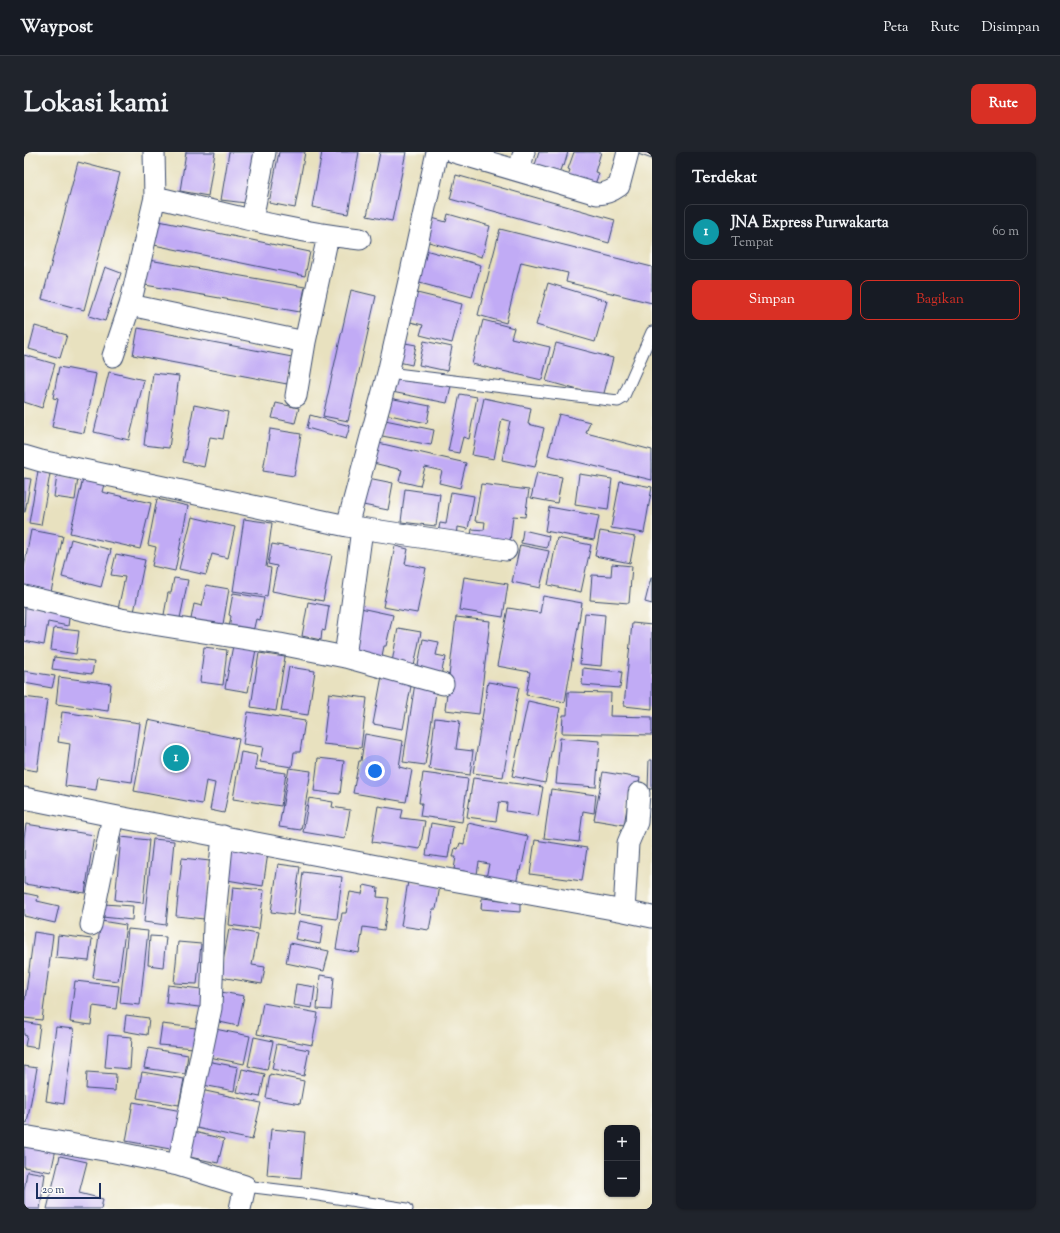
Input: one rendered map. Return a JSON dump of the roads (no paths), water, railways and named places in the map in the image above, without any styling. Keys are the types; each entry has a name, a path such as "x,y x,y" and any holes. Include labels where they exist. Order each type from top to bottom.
{"street":[{"path":"114,356 130,305 156,197 153,152 158,152"},
{"path":"252,220 265,152"},
{"path":"345,657 355,527 437,152"},
{"path":"454,152 522,161 572,188 598,194 611,191 619,186 628,152"},
{"path":"156,197 252,220 328,236 360,239"},
{"path":"296,396 305,342 328,236"},
{"path":"130,305 305,342"},
{"path":"24,456 41,461 355,527 506,550"},
{"path":"24,596 121,619 280,644 345,657 443,684"},
{"path":"624,911 628,843 637,822 640,793"},
{"path":"24,798 652,917"},
{"path":"91,925 113,816"},
{"path":"178,1165 211,1008 214,925 223,836"},
{"path":"24,1136 178,1165 245,1186 240,1209"}],"lane":[{"path":"388,373 618,401 623,398 652,332"},
{"path":"245,1186 312,1194 406,1209"}],"place":[{"name":"JNA Express Purwakarta","path":"176,758"}]}
